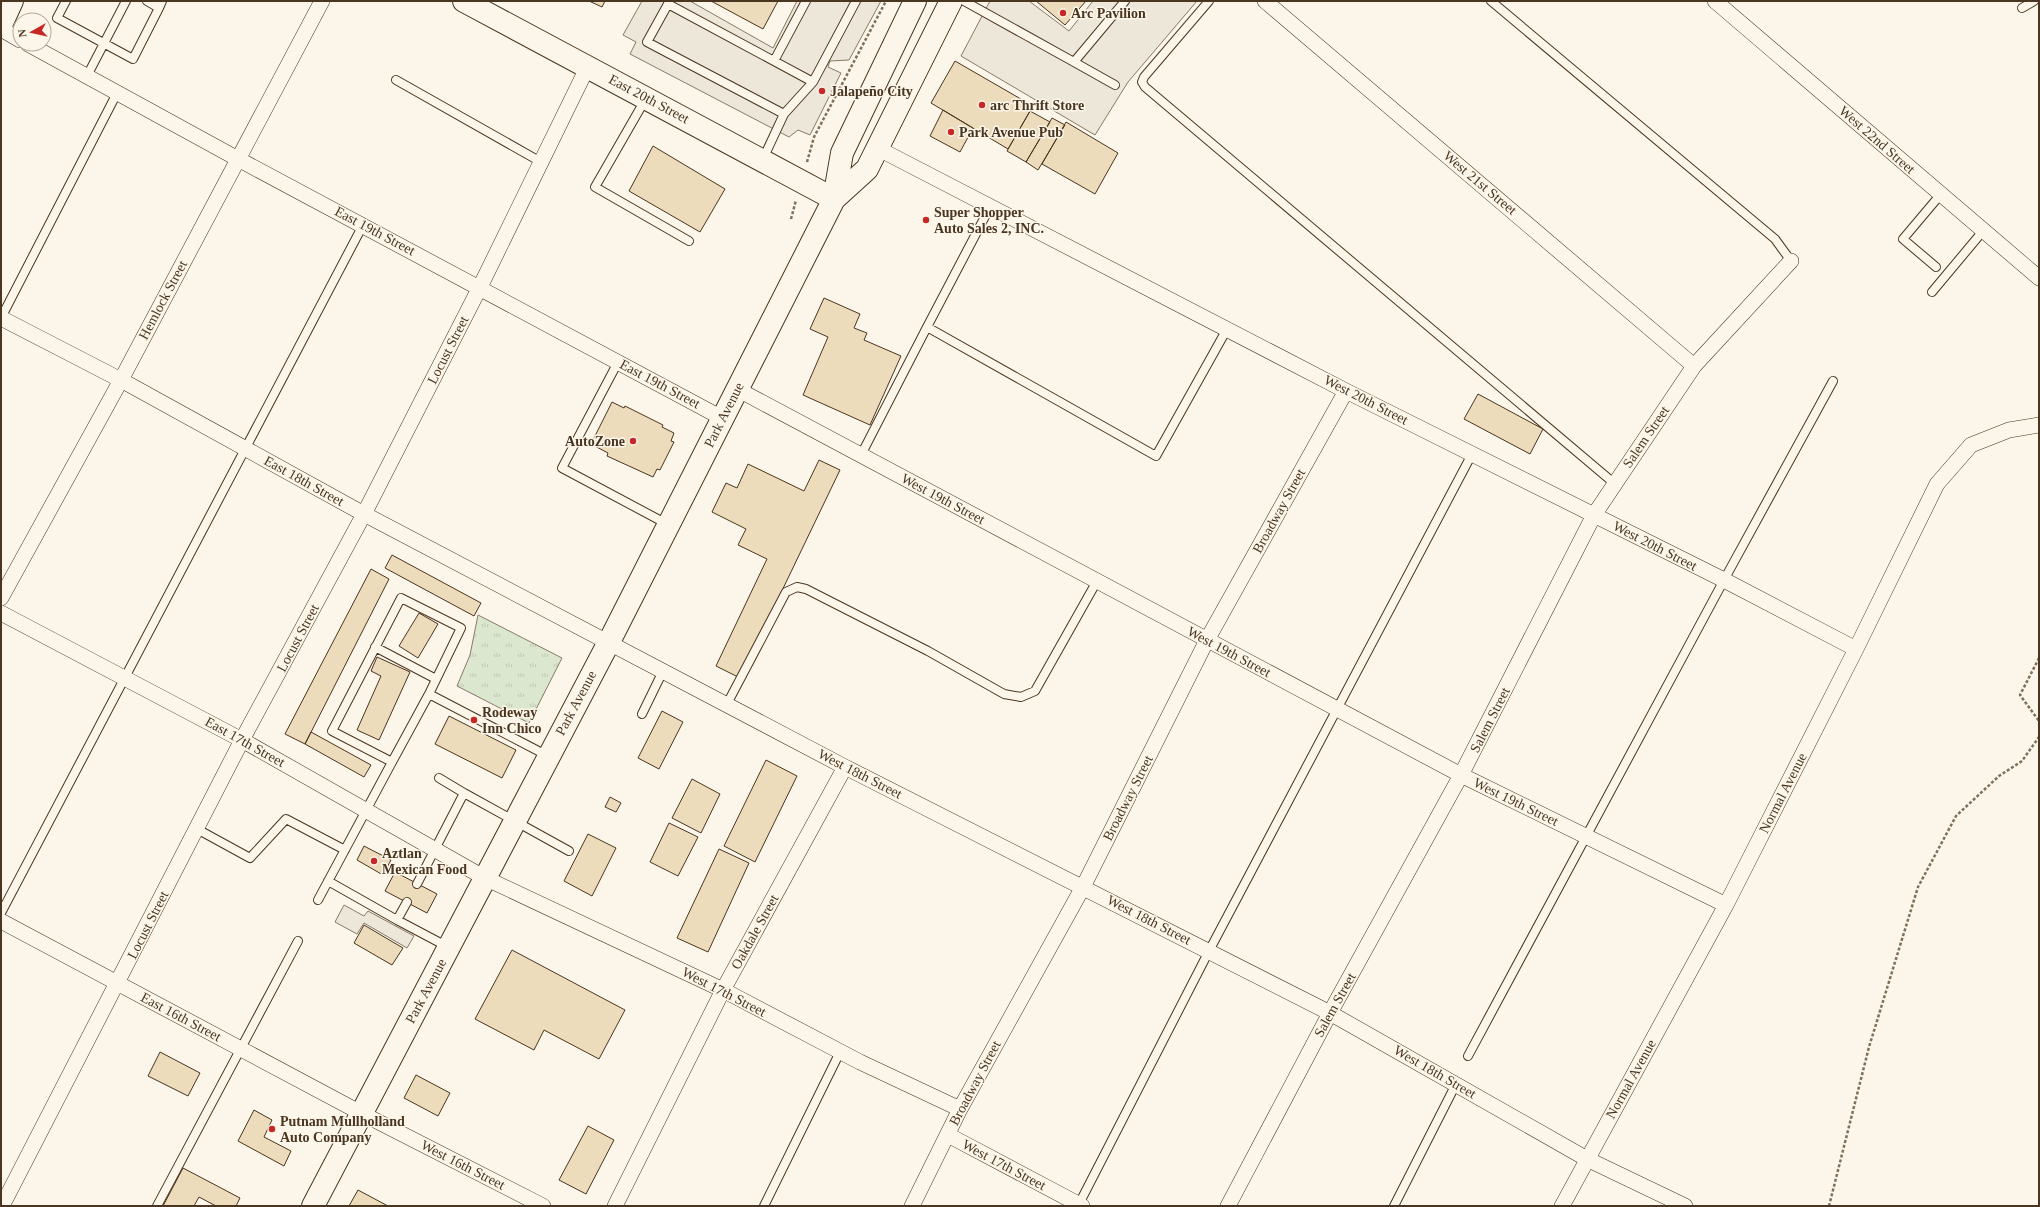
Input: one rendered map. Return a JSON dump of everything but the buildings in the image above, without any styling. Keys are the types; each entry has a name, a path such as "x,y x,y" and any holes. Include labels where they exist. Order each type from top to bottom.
{"main road":[{"path":"1,25 12,1"},
{"name":"Park Avenue","path":"313,1206 609,642 834,198 842,153 916,1"},
{"name":"Park Avenue","path":"834,198 867,169 950,1"},
{"name":"East 20th Street","path":"471,3 834,198"}],"street":[{"name":"Hemlock Street","path":"1,598 121,380 322,1"},
{"name":"West 21st Street","path":"1265,1 1694,366"},
{"name":"West 22nd Street","path":"1715,1 2039,278"},
{"path":"1,29 12,35"},
{"name":"East 19th Street","path":"43,52 238,159 480,287 722,418"},
{"name":"Locust Street","path":"2,1206 242,740 364,514 480,287 588,66"},
{"name":"West 20th Street","path":"877,148 1346,390 1724,580 1856,649"},
{"name":"Salem Street","path":"1228,1206 1330,1012 1461,775 1594,515 1694,366 1791,261"},
{"name":"East 18th Street","path":"1,318 121,380 364,514 609,642"},
{"name":"West 19th Street","path":"738,389 1461,775 1726,905"},
{"name":"Broadway Street","path":"912,1206 960,1109 1083,887 1207,640 1346,390"},
{"name":"Normal Avenue","path":"1562,1206 1726,905 1856,649 1937,484 1971,444 2009,430 2039,425"},
{"name":"East 17th Street","path":"1,613 242,740 485,878"},
{"name":"West 18th Street","path":"609,642 845,766 1330,1012 1587,1159 1685,1206"},
{"name":"Oakdale Street","path":"616,1206 723,990 845,766"},
{"name":"West 17th Street","path":"485,878 723,990 840,1052 960,1109"},
{"name":"East 16th Street","path":"1,921 361,1113"},
{"name":"West 16th Street","path":"361,1113 543,1206"},
{"name":"West 17th Street","path":"948,1135 1080,1206"}],"lane":[{"path":"66,1 57,18 133,59 160,4 147,1"},
{"path":"87,76 126,1"},
{"path":"774,61 806,1"},
{"path":"763,160 784,114 813,82 856,1"},
{"path":"964,1 1115,85"},
{"path":"1074,62 1125,1"},
{"path":"1209,1 1144,77 1142,82 1145,87 1615,484"},
{"path":"1491,1 1775,239 1791,261"},
{"path":"2022,8 2034,1"},
{"path":"784,114 647,42 668,4 813,82"},
{"path":"396,80 541,162"},
{"path":"1,318 117,93"},
{"path":"646,98 595,187 689,242"},
{"path":"1936,267 1903,240 1941,194"},
{"path":"861,455 990,207"},
{"path":"1,913 363,225"},
{"path":"1932,292 1983,231"},
{"path":"927,327 1156,456 1227,329"},
{"path":"618,362 562,468 668,525"},
{"path":"1468,1056 1724,580 1833,381"},
{"path":"1080,1206 1209,951 1472,454"},
{"path":"727,704 786,592 791,588 806,589 928,651 1004,694 1021,697 1035,691 1097,581"},
{"path":"318,900 429,694 461,628 401,598 332,731 392,762"},
{"path":"376,647 436,679"},
{"path":"642,714 663,671"},
{"path":"429,694 548,756"},
{"path":"439,778 569,851"},
{"path":"417,884 433,849 464,793"},
{"path":"197,829 250,858 286,819 345,850"},
{"path":"328,881 448,948"},
{"path":"397,920 407,902"},
{"path":"158,1206 298,942"},
{"path":"764,1206 840,1052"},
{"path":"1394,1206 1456,1084"}],"path":[{"path":"805,169 814,137 886,1"},
{"path":"791,218 797,198"},
{"path":"2039,658 2020,695 2039,721"},
{"path":"1829,1206 1869,1047 1918,887 1956,816 1999,776 2022,761 2039,737"}],"green space":[{"path":"478,615 562,658 529,723 457,686 470,655"}],"shaded area":[{"path":"642,1 690,1 773,48 797,1 881,1 849,60 830,61 828,67 841,73 810,135 798,130 789,137 630,54 636,42 623,35"},
{"path":"990,1 1029,1 1069,31 1093,1 1197,1 1128,82 1095,135 961,56"},
{"path":"344,905 364,916 368,911 414,936 407,948 364,923 357,934 335,922"}],"place":[{"name":"Arc Pavilion","path":"1063,13"},
{"name":"Jalapeño City","path":"822,91"},
{"name":"arc Thrift Store","path":"982,105"},
{"name":"Park Avenue Pub","path":"951,132"},
{"name":"Super Shopper Auto Sales 2, INC.","path":"926,220"},
{"name":"AutoZone","path":"633,441"},
{"name":"Rodeway Inn Chico","path":"474,720"},
{"name":"Aztlan Mexican Food","path":"374,861"},
{"name":"Putnam Mullholland Auto Company","path":"272,1129"}]}
